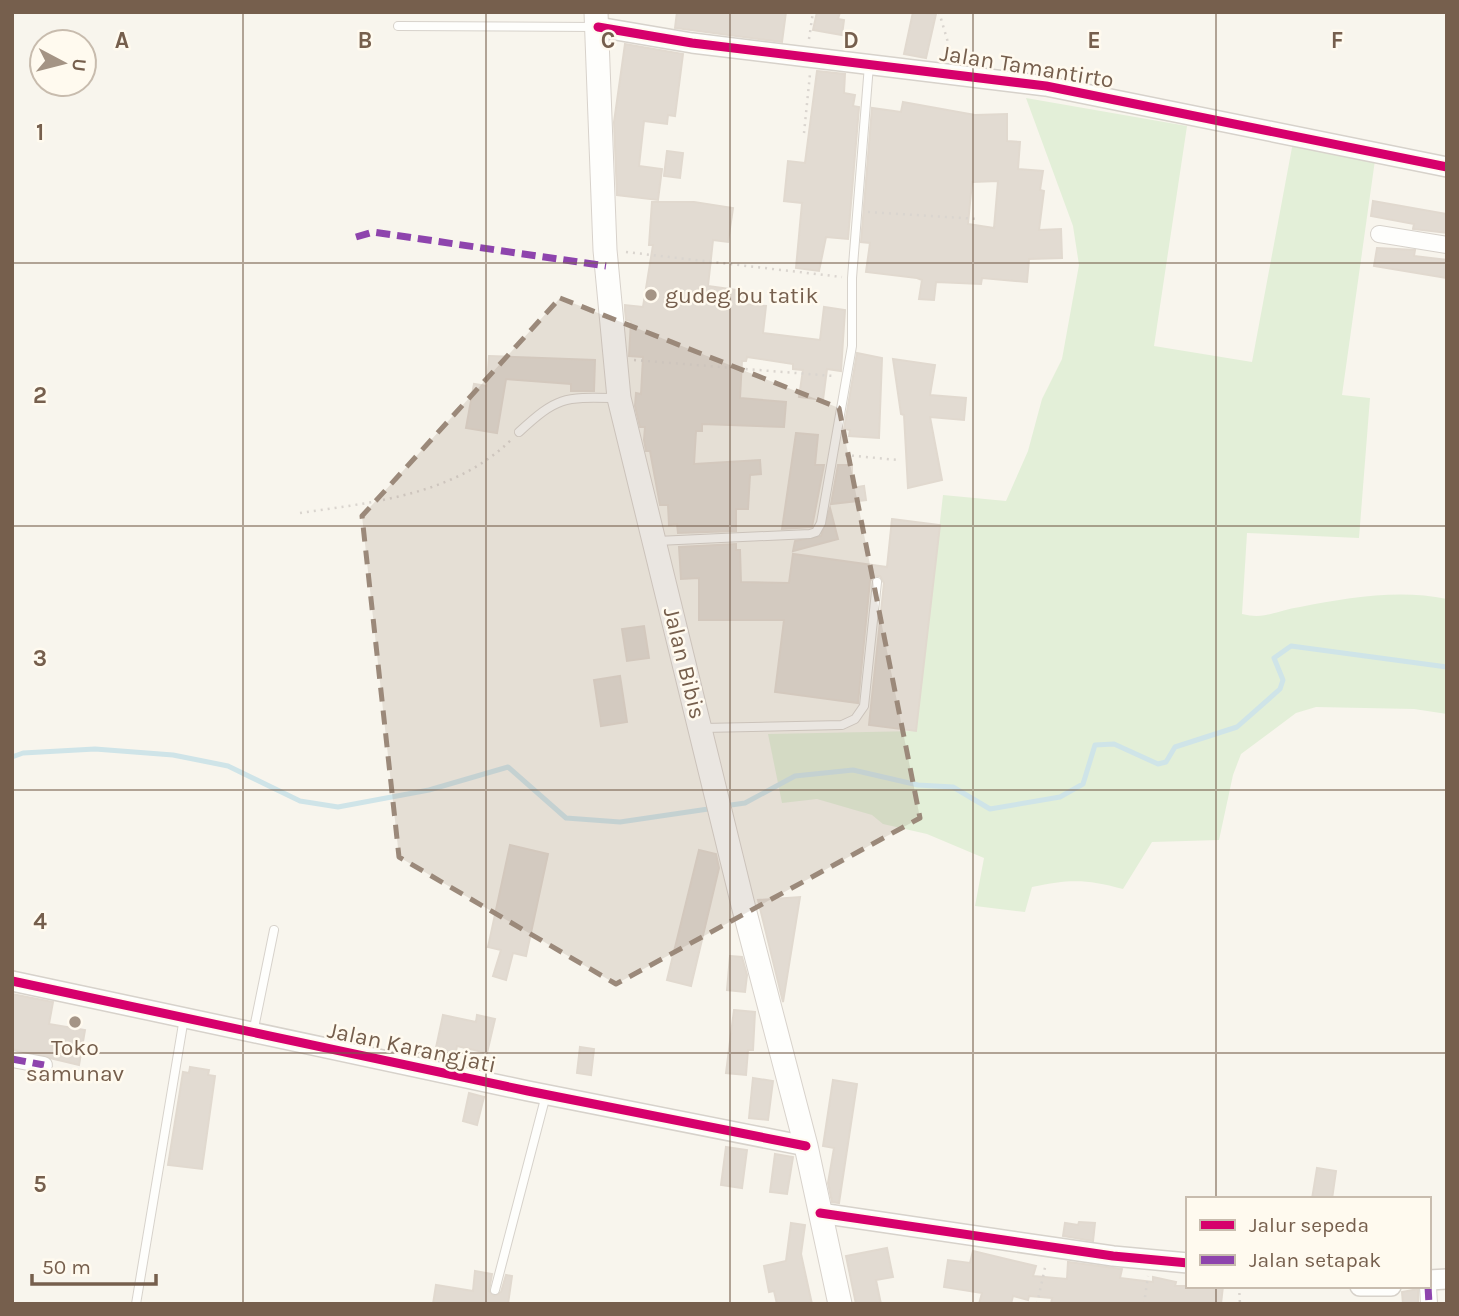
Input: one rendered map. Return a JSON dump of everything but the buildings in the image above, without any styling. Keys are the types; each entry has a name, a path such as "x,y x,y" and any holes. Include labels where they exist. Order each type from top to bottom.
{"main road":[{"name":"Jalan Bibis","path":"597,20 605,250 613,359 619,398 639,490 656,542 724,826 806,1146 840,1304"}],"street":[{"name":"Jalan Tamantirto","path":"597,20 692,43 957,73 1046,86 1447,167"},
{"path":"1379,234 1447,245"},
{"name":"Jalan Karangjati","path":"12,981 546,1095 806,1146"},
{"path":"12,1059 44,1065"},
{"path":"820,1213 1050,1247 1186,1264"}],"lane":[{"path":"398,26 597,20"},
{"path":"656,542 816,532 821,523 831,453 852,345 852,278 869,65"},
{"path":"519,432 547,406 559,400 619,398"},
{"path":"701,728 842,724 855,719 864,706 877,582"},
{"path":"253,1033 274,930"},
{"path":"136,1304 184,1018"},
{"path":"495,1290 546,1095"}],"path":[{"path":"804,133 813,12"},
{"path":"939,12 957,73"},
{"path":"857,211 978,219"},
{"path":"605,250 852,278"},
{"path":"613,359 847,377"},
{"path":"300,513 405,498 490,460 519,432"},
{"path":"831,453 898,460"},
{"path":"1037,1304 1050,1247"},
{"path":"1144,1304 1151,1259"}],"highlighted area":[{"path":"560,298 839,408 920,818 616,984 399,857 362,516"}],"green space":[{"path":"1026,98 1187,126 1154,346 1252,362 1293,142 1375,160 1342,395 1370,398 1359,538 1247,533 1242,614 1265,615 1292,608 1373,596 1410,595 1447,599 1447,714 1414,709 1316,707 1296,713 1241,754 1233,775 1219,840 1152,842 1123,889 1078,881 1032,887 1025,912 975,906 984,858 927,834 883,824 872,815 817,799 782,803 768,734 916,731 943,495 1006,501 1028,451 1042,399 1062,359 1079,265 1073,226"}],"waterway":[{"path":"724,806 745,803 795,776 853,770 918,785 953,787 990,809 1060,797 1083,784 1095,745 1114,744 1158,764 1166,762 1175,747 1237,727 1280,689 1283,680 1274,658 1291,646 1447,667"},
{"path":"12,757 23,753 95,749 173,755 228,766 300,801 338,807 429,790 508,767 566,818 620,822 715,808"}],"marked path":[{"path":"356,237 373,232 606,266"},
{"path":"12,1059 44,1065"},
{"path":"1428,1288 1429,1304"}],"cycle path":[{"path":"598,27 692,43 1046,86 1447,167"},
{"path":"12,981 528,1091 806,1146"},
{"path":"820,1213 1113,1256 1186,1263"}],"place":[{"name":"gudeg bu tatik","path":"651,295"},
{"name":"Toko samunav","path":"75,1022"}]}
